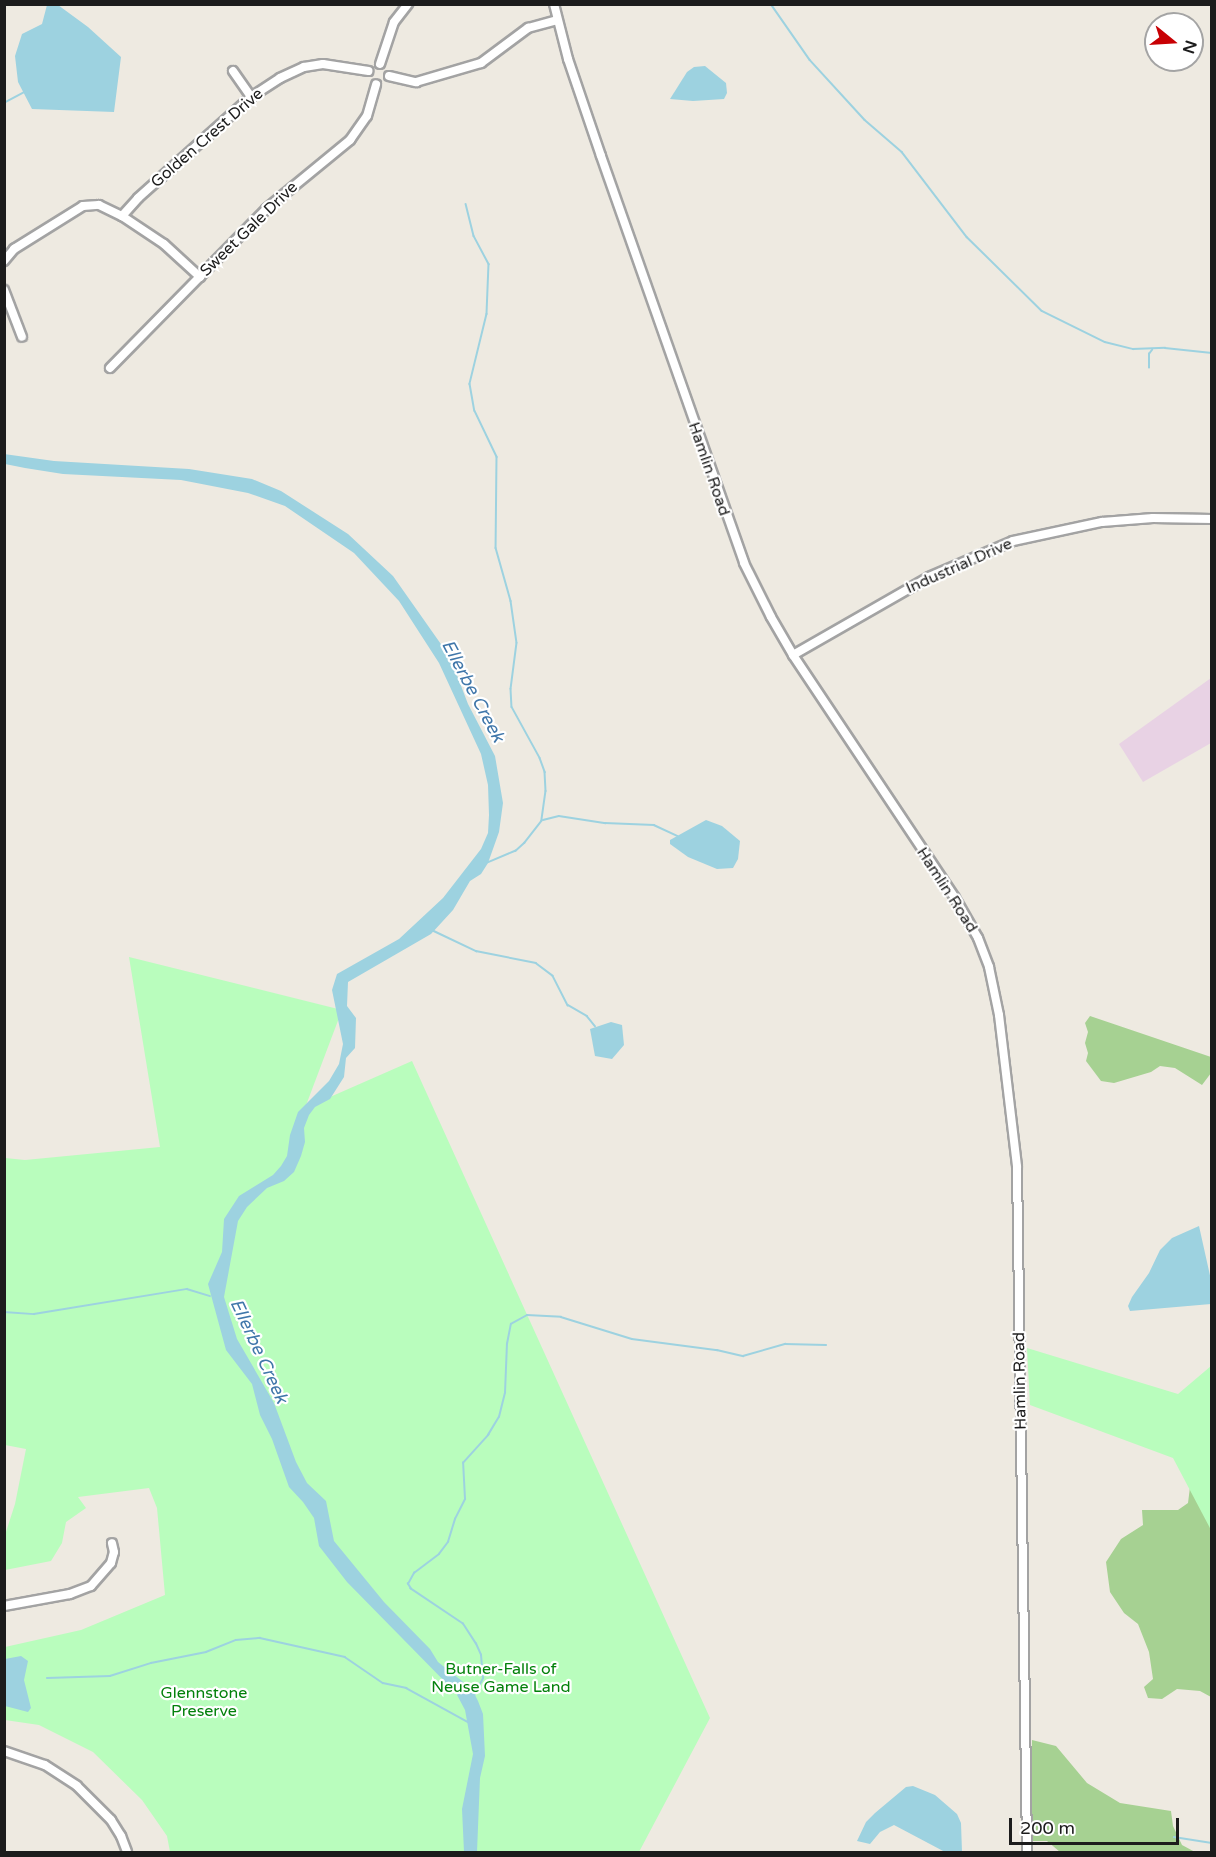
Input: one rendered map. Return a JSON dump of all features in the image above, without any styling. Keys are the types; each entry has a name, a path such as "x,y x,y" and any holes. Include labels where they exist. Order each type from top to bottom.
{"street":[{"path":"380,64 390,29 408,4"},
{"name":"Hamlin Road","path":"554,4 557,20 601,156 729,526 764,603 793,655 967,918 984,951 995,994 1017,1167 1027,1852"},
{"path":"388,76 417,82 481,63 528,28 557,20"},
{"name":"Golden Crest Drive","path":"122,216 138,198 251,97 280,78 304,67 334,64 368,71"},
{"path":"380,64 387,68 388,76 384,82 376,84 370,79 368,71 373,65 380,64"},
{"path":"233,71 251,97"},
{"name":"Sweet Gale Drive","path":"110,369 266,209 350,140 367,116 376,84"},
{"path":"4,261 14,249 83,206 107,207 164,244 200,277"},
{"path":"4,290 22,337"},
{"name":"Industrial Drive","path":"793,655 929,577 1013,541 1111,521 1153,518 1212,519"},
{"path":"4,1606 70,1594 91,1586 111,1563 114,1552 112,1543"},
{"path":"4,1751 45,1765 77,1786 111,1820 127,1852"}],"shaded area":[{"path":"1211,678 1211,743 1143,782 1119,744"}],"green space":[{"name":"Butner-Falls of Neuse Game Land","path":"129,957 342,1010 305,1108 412,1061 710,1718 639,1852 170,1852 167,1836 142,1800 93,1752 39,1725 5,1720 5,1647 81,1630 165,1595 157,1508 149,1488 78,1497 86,1508 66,1522 62,1543 51,1561 5,1570 5,1535 15,1504 26,1449 5,1445 5,1158 25,1160 160,1147"},
{"path":"1090,1016 1211,1057 1211,1073 1202,1085 1175,1068 1160,1066 1151,1072 1114,1083 1101,1081 1086,1061 1088,1053 1085,1043 1088,1032 1085,1023"},
{"path":"1027,1348 1178,1394 1211,1366 1211,1530 1173,1458 1030,1405"},
{"path":"1211,1380 1211,1697 1200,1691 1177,1689 1162,1699 1148,1698 1144,1687 1153,1679 1149,1652 1138,1624 1124,1613 1110,1592 1106,1562 1121,1539 1143,1525 1142,1510 1178,1510 1188,1503 1190,1487 1180,1395"},
{"path":"1032,1740 1056,1746 1087,1783 1120,1803 1171,1811 1173,1826 1182,1845 1195,1852 1060,1852 1047,1841 1031,1841"}],"water":[{"path":"47,5 58,5 88,27 121,57 114,112 32,109 18,82 15,56 22,34 42,24"},
{"path":"705,66 726,83 727,93 724,99 693,101 670,99 687,72 694,67"},
{"path":"4,454 54,461 189,469 252,479 281,491 348,534 393,576 450,657 468,704 495,756 503,803 499,832 488,863 481,874 470,881 453,910 431,934 348,982 347,1006 356,1018 355,1048 346,1058 344,1077 330,1099 315,1107 309,1115 304,1128 305,1142 294,1172 284,1181 267,1188 247,1207 238,1221 224,1297 237,1339 274,1403 296,1462 307,1483 326,1501 334,1541 384,1602 430,1649 438,1662 472,1689 478,1701 483,1714 485,1756 480,1778 477,1852 464,1852 462,1809 473,1754 465,1710 456,1693 347,1582 319,1546 314,1518 289,1487 272,1439 260,1415 252,1384 226,1350 208,1284 222,1252 224,1219 239,1196 273,1175 281,1166 287,1156 290,1135 298,1112 329,1081 339,1064 343,1044 332,990 337,974 399,939 443,898 481,849 488,833 489,815 488,785 481,754 439,663 399,601 354,553 285,506 248,493 181,480 63,474 25,468 5,464"},
{"path":"706,820 722,826 740,841 738,859 733,868 717,869 688,857 670,844 670,840"},
{"path":"611,1022 622,1025 624,1045 612,1059 595,1056 590,1029"},
{"path":"1199,1226 1211,1280 1211,1304 1130,1311 1128,1306 1132,1297 1149,1273 1160,1250 1172,1238"},
{"path":"21,1656 28,1661 24,1680 31,1708 28,1712 5,1706 5,1659"},
{"path":"913,1786 935,1795 957,1814 961,1823 962,1852 945,1852 894,1825 880,1832 870,1844 857,1841 866,1822 875,1813 906,1787"}],"waterway":[{"path":"771,4 810,60 865,120 902,152 967,237 1042,311 1105,342 1133,349 1165,348 1212,353"},
{"path":"4,103 25,92"},
{"path":"466,204 474,236 489,264 487,314 470,384 475,411 497,457 496,548 511,601 517,643 511,689 512,707 540,758 545,772 546,791 542,821 525,843 516,851 488,863"},
{"path":"1149,368 1149,354 1152,350"},
{"path":"543,820 559,816 605,823 654,825 678,836"},
{"path":"434,931 476,951 536,963 553,976 568,1005 587,1016 595,1026"},
{"path":"4,1312 34,1314 187,1289 210,1296"},
{"path":"474,1696 483,1678 481,1655 476,1644 463,1624 411,1589 408,1584 414,1573 439,1554 448,1542 455,1519 465,1499 463,1463 488,1435 499,1417 505,1393 507,1344 511,1324 527,1315 561,1317 632,1339 717,1350 743,1356 785,1344 826,1345"},
{"path":"47,1678 110,1676 151,1663 206,1652 236,1640 260,1638 345,1657 383,1683 406,1688 468,1722"},
{"path":"1174,1837 1212,1843"}],"water label":[{"name":"Ellerbe Creek","path":"473,691"},
{"name":"Ellerbe Creek","path":"259,1351"}],"park label":[{"name":"Glennstone Preserve","path":"204,1702"}]}
